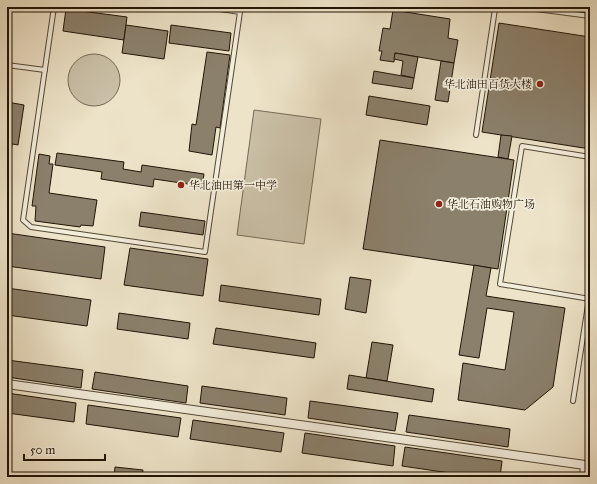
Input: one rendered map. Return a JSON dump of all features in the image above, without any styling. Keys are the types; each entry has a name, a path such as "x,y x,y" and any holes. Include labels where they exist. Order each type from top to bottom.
{"street":[{"path":"7,384 586,465 584,477"}],"lane":[{"path":"54,7 23,220 31,227 205,252 240,12 207,7"},
{"path":"476,135 495,9 497,7"},
{"path":"521,7 590,16"},
{"path":"7,65 45,70"},
{"path":"590,157 522,146 500,284 590,298"},
{"path":"573,401 590,292"}],"shaded area":[{"path":"94,54 104,56 112,62 118,70 120,80 118,90 112,98 104,104 94,106 84,104 76,98 70,90 68,80 70,70 76,62 84,56"},
{"path":"254,110 321,119 304,244 237,235"}],"building":[{"path":"66,9 127,17 124,40 63,31"},
{"path":"393,10 450,19 448,38 458,40 454,63 395,53 394,62 380,60 382,51 379,51 383,28 390,29"},
{"name":"华北油田百货大楼","path":"499,23 590,37 590,149 482,132"},
{"path":"126,25 168,31 164,59 122,53"},
{"path":"171,25 231,33 229,51 169,43"},
{"path":"207,52 230,55 220,128 216,127 212,155 189,151 192,124 196,125"},
{"path":"395,53 418,57 414,78 401,75 403,61 394,59"},
{"path":"441,61 454,63 448,102 435,100"},
{"path":"374,71 414,78 412,89 372,83"},
{"path":"369,96 430,106 427,125 366,115"},
{"path":"7,102 24,105 18,145 7,143"},
{"path":"501,135 512,136 508,159 498,157"},
{"name":"华北石油购物广场","path":"380,140 514,160 498,269 363,249"},
{"path":"7,143 12,144 9,170 7,169"},
{"path":"57,153 124,162 123,169 141,172 142,165 204,174 202,186 154,179 153,187 101,179 102,172 55,165"},
{"path":"39,154 50,156 49,164 53,164 49,193 97,200 93,226 81,225 80,227 35,221 36,206 32,206"},
{"path":"141,212 205,221 203,235 139,226"},
{"path":"7,233 105,247 101,279 7,266"},
{"path":"130,248 208,259 203,296 124,285"},
{"path":"474,265 491,268 486,296 565,308 553,387 525,410 458,400 463,363 505,370 514,312 487,308 479,358 459,355"},
{"path":"350,277 371,280 366,313 345,309"},
{"path":"221,285 321,299 319,315 219,301"},
{"path":"7,288 91,300 87,326 7,315"},
{"path":"119,313 190,323 188,339 117,329"},
{"path":"216,328 316,343 314,358 213,344"},
{"path":"372,342 393,345 387,381 366,378"},
{"path":"7,360 83,370 81,388 7,377"},
{"path":"95,372 188,386 186,403 92,389"},
{"path":"349,375 434,389 432,402 347,389"},
{"path":"202,386 287,398 285,415 200,403"},
{"path":"7,393 76,403 74,422 7,413"},
{"path":"310,401 398,413 395,431 308,418"},
{"path":"88,405 181,418 178,437 86,424"},
{"path":"409,415 510,429 508,447 406,432"},
{"path":"193,420 284,433 281,452 190,439"},
{"path":"305,433 395,446 393,466 302,453"},
{"path":"405,447 502,461 500,477 477,477 402,466"},
{"path":"115,467 143,470 142,477 114,477"}],"place":[{"name":"华北油田百货大楼","path":"540,84"},
{"name":"华北油田第一中学","path":"181,185"},
{"name":"华北石油购物广场","path":"439,204"}]}
